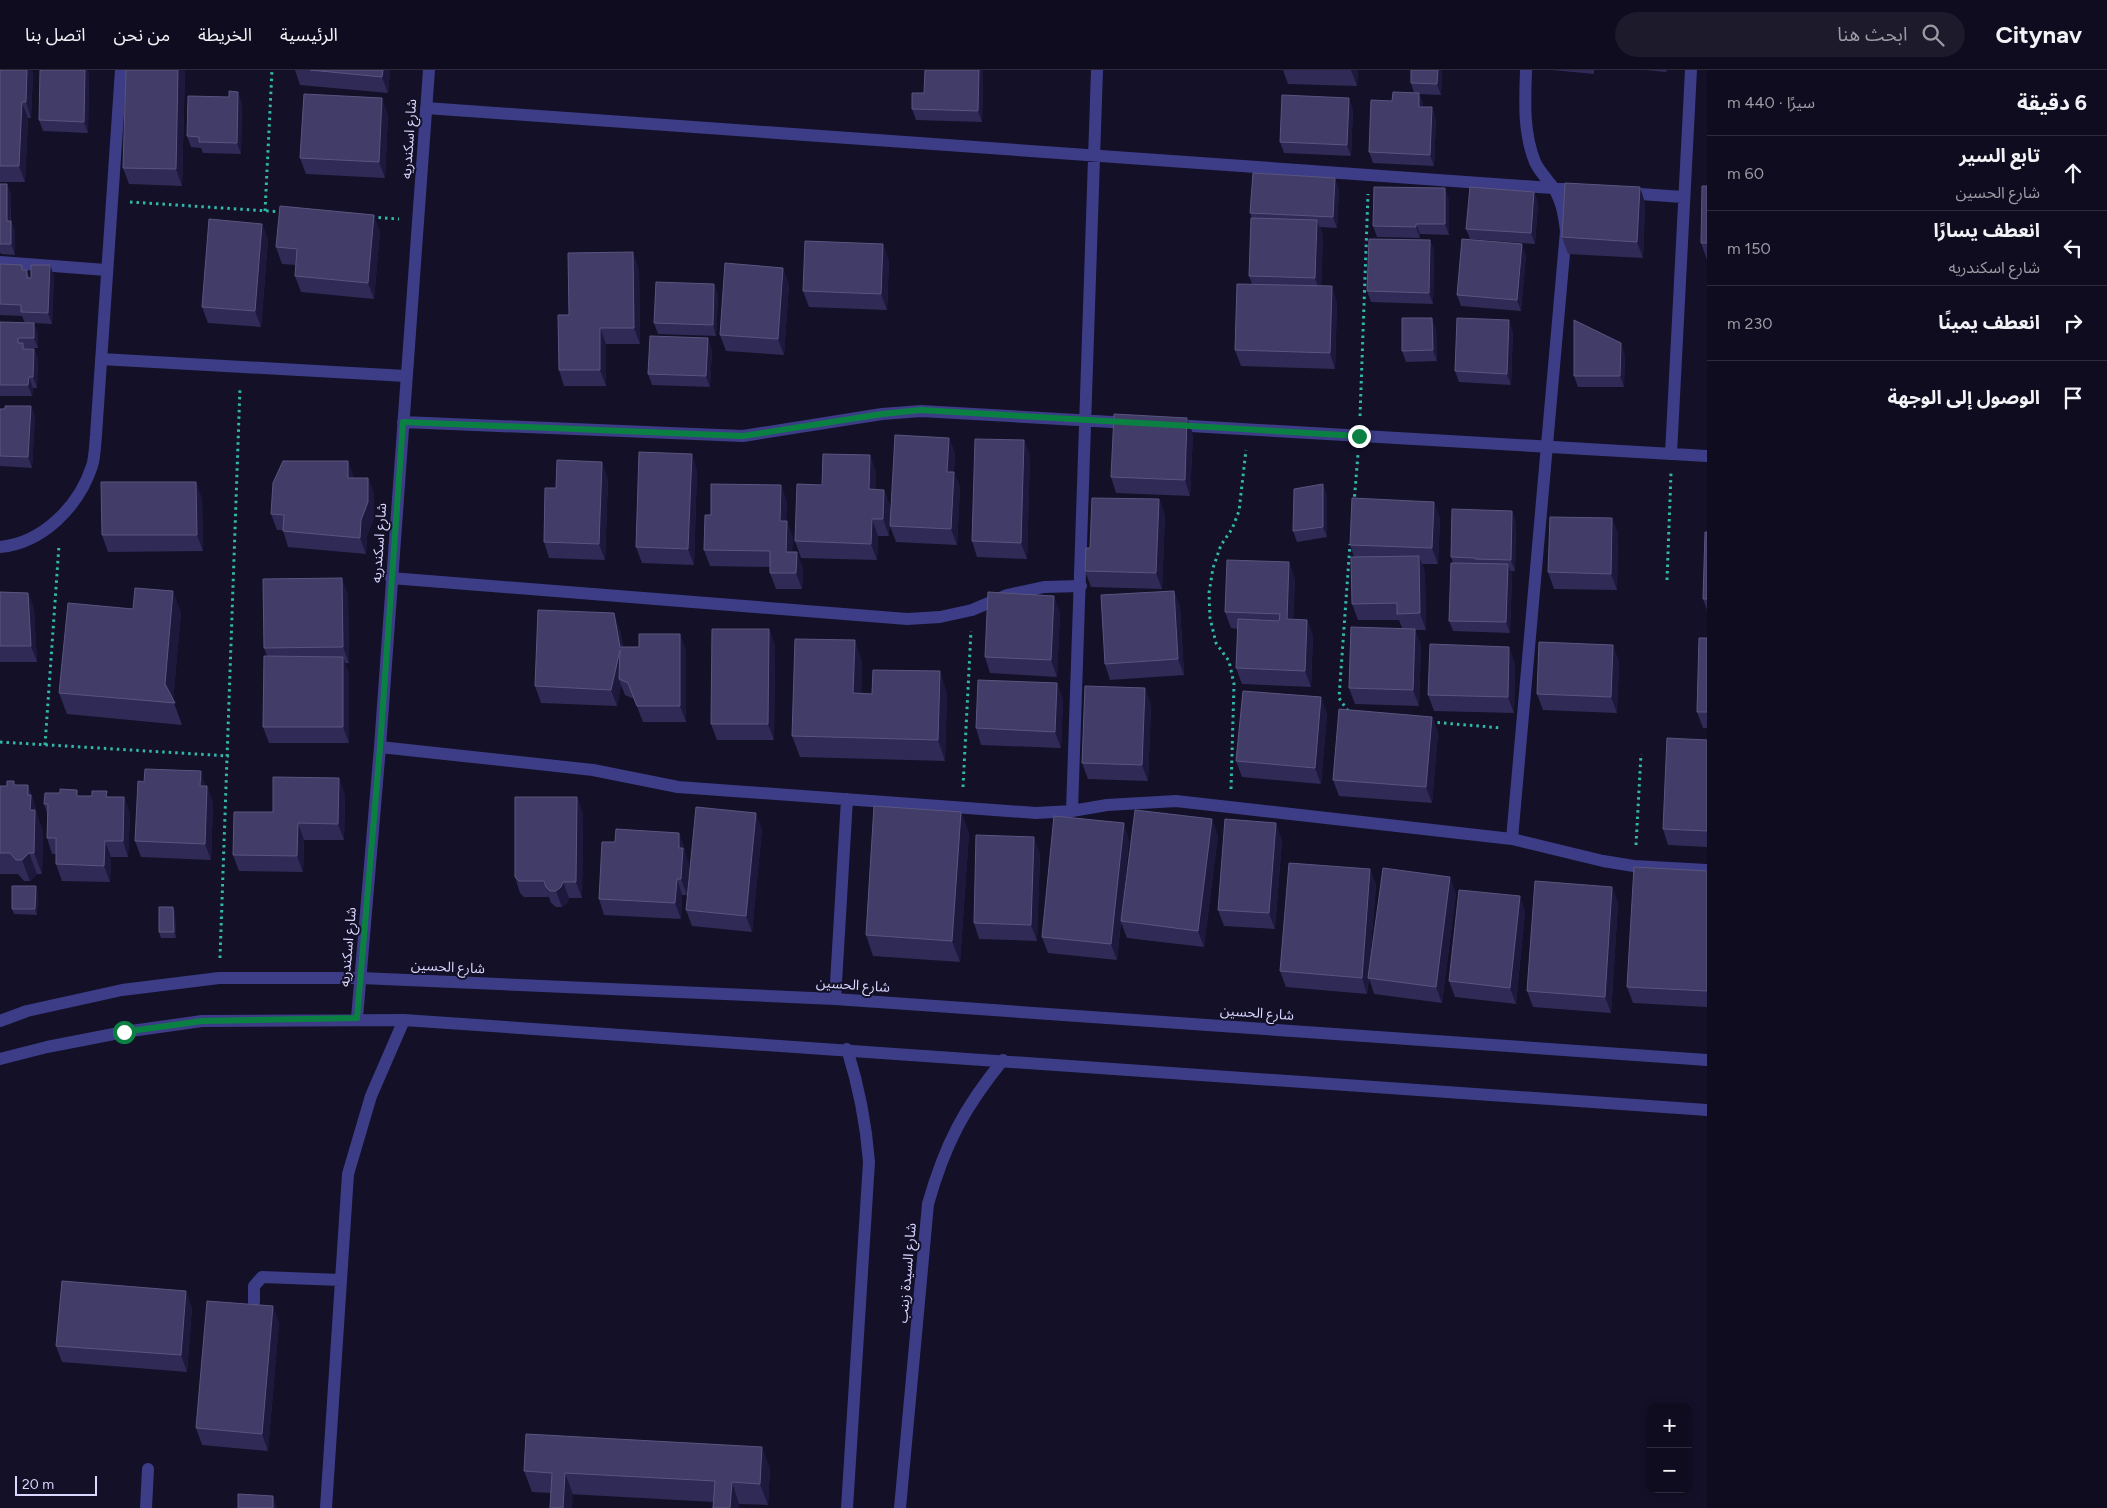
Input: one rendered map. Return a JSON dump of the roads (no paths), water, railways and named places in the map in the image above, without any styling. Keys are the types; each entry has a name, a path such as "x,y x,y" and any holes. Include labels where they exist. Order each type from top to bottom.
{"street":[{"path":"0,547 8,546 36,535 61,517 80,494 92,465 96,435 121,70"},
{"name":"شارع اسكندريه","path":"357,1018 380,747 428,70"},
{"path":"1072,811 1097,70"},
{"path":"1512,839 1566,231 1563,209 1554,188 1536,164 1527,135 1525,103 1526,70"},
{"path":"1671,454 1691,70"},
{"path":"426,108 1593,191"},
{"path":"1613,192 1683,198"},
{"path":"0,262 106,270"},
{"path":"101,359 406,376"},
{"path":"403,422 743,436 882,414 921,410 1143,423"},
{"path":"1162,424 1707,456"},
{"path":"391,578 907,619 940,617 972,610 1007,595 1044,587 1081,586"},
{"path":"380,747 593,770 678,787 962,808 1036,813 1167,801 1512,839 1573,856 1634,866 1707,870"},
{"path":"835,999 847,799"},
{"name":"شارع الحسين","path":"0,1021 27,1011 122,990 219,978 361,978 835,999 1707,1060"},
{"path":"0,1059 46,1047 124,1032 202,1021 357,1018 847,1049 1707,1110"},
{"path":"326,1508 348,1174 371,1096 404,1020"},
{"path":"847,1049 858,1086 866,1124 869,1162 847,1508"},
{"name":"شارع السيدة زينب","path":"900,1508 928,1204 939,1164 956,1126 977,1091 1003,1060"},
{"path":"254,1302 254,1286 262,1277 341,1280"},
{"path":"146,1508 148,1469"}]}
